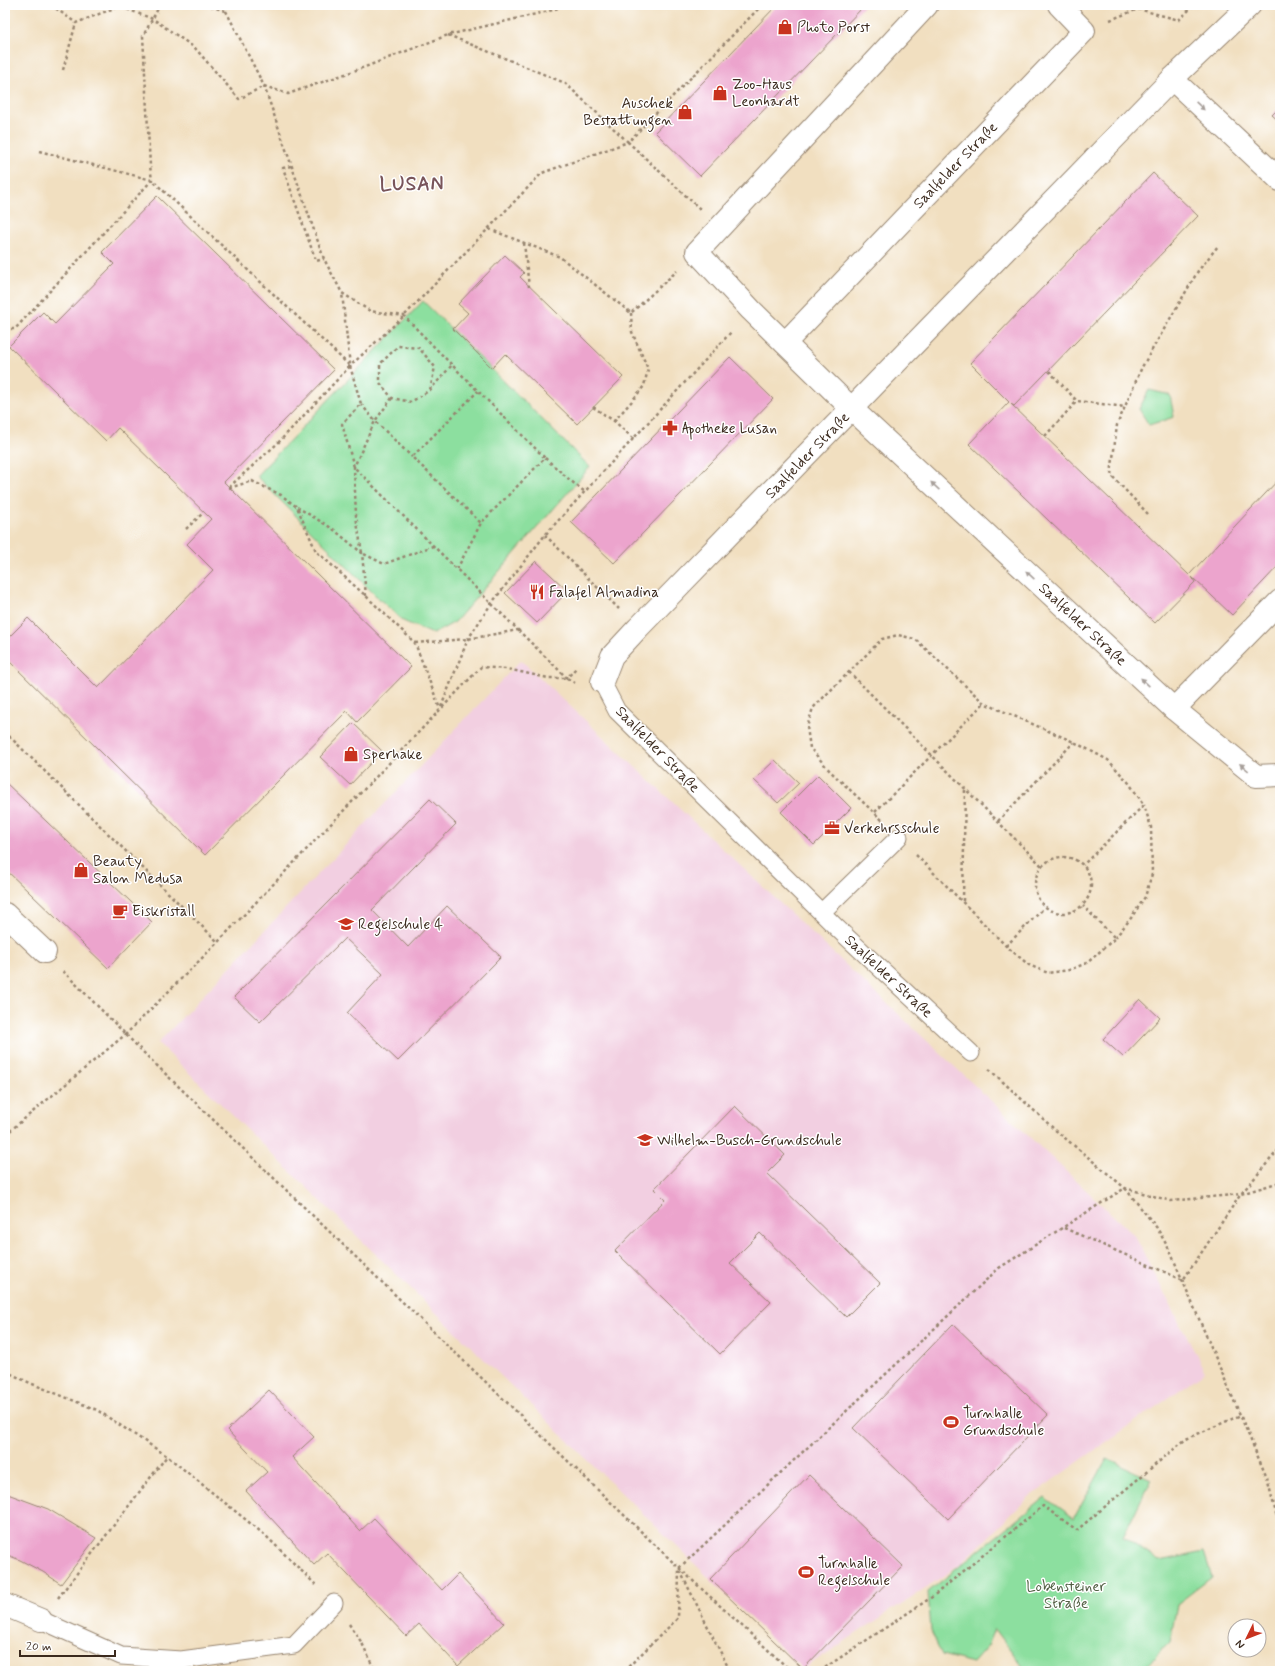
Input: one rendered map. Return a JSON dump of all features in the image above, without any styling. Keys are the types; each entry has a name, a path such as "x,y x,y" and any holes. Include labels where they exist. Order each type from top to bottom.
{"street":[{"path":"697,252 927,5"},
{"name":"Saalfelder Straße","path":"785,343 1084,31 1058,5"},
{"name":"Saalfelder Straße","path":"602,682 612,656 638,628 1172,79 1250,5"},
{"path":"1172,79 1280,180"},
{"name":"Saalfelder Straße","path":"697,252 751,310 852,408 1174,709 1256,776 1280,775"},
{"path":"1174,709 1280,601"},
{"path":"5,914 44,952"},
{"path":"5,1606 41,1620"}],"lane":[{"name":"Saalfelder Straße","path":"602,682 618,711 837,928 971,1053"},
{"path":"822,912 899,837"},
{"path":"41,1620 121,1656 181,1660 294,1645 334,1603"}],"path":[{"path":"51,5 76,23"},
{"path":"76,23 117,5 122,5"},
{"path":"117,5 153,19 195,48 239,99 264,86 288,94 365,67 448,35 553,10 565,5"},
{"path":"152,180 143,36 160,5"},
{"path":"205,5 226,11"},
{"path":"227,5 226,11 264,86 324,258 342,293 350,366 361,404 375,421 481,523"},
{"path":"433,546 384,564 362,553 333,529 297,507 281,495 252,481 229,488 278,443 350,366 404,316 542,173 628,142 762,5"},
{"path":"1138,9 1179,20 1194,5"},
{"path":"63,70 76,23"},
{"path":"448,35 566,83 702,211"},
{"path":"39,151 152,180 350,366"},
{"path":"291,166 283,168 316,261 324,258"},
{"path":"5,330 15,329 152,180"},
{"path":"489,229 560,257 631,313 632,332 648,369 644,386 614,421"},
{"path":"524,243 529,287"},
{"path":"1148,514 1111,475 1117,425 1142,367 1198,271 1218,246"},
{"path":"631,313 697,252"},
{"path":"342,293 370,311 404,316 545,458 570,481 585,492"},
{"path":"440,709 468,639 491,604 545,535 751,310"},
{"path":"430,390 435,367 419,348 398,346 380,364 380,383 392,398 411,402 430,390 452,365"},
{"path":"1048,371 1077,401 1125,407"},
{"path":"412,457 478,391"},
{"path":"354,468 375,421 392,398"},
{"path":"1045,436 1077,401"},
{"path":"361,404 342,424 354,468 356,516 362,553 366,596"},
{"path":"593,407 614,421 634,439"},
{"path":"457,569 481,523 545,458"},
{"path":"354,468 543,654"},
{"path":"297,507 316,551 415,643 440,709"},
{"path":"186,529 203,513"},
{"path":"545,535 638,628"},
{"path":"415,643 468,639 518,630"},
{"path":"898,635 915,639 984,703 1074,742 1108,760 1129,783 1144,805 1151,827 1152,874 1146,897 1115,938 1087,963 1069,970 1048,973 1028,966 1006,946 875,812 830,771 810,748 807,727 813,708 849,672 882,639 898,635"},
{"path":"5,1135 126,1034 218,942 481,667 507,669 548,678 567,678 580,686"},
{"path":"849,672 1042,866"},
{"path":"875,812 933,756 984,703"},
{"path":"5,732 218,942"},
{"path":"998,821 1074,742"},
{"path":"963,901 965,788"},
{"path":"1082,865 1144,805"},
{"path":"1063,857 1077,861 1082,865 1088,871 1091,884 1088,898 1083,906 1066,914 1052,912 1044,908 1034,888 1035,880 1042,866 1049,861 1063,857"},
{"path":"1083,906 1115,938"},
{"path":"1006,946 1044,908"},
{"path":"44,952 126,1034 679,1568 791,1671"},
{"path":"971,1053 1054,1129 1125,1188 1157,1228 1170,1251 1183,1280 1267,1478 1280,1529"},
{"path":"1183,1280 1241,1194 1280,1148"},
{"path":"624,1671 678,1618 679,1568 999,1268 1125,1188 1172,1201 1241,1194 1280,1182"},
{"path":"1063,1227 1183,1280"},
{"path":"5,1371 30,1383 97,1410 167,1456 266,1536 334,1603 362,1643 375,1671"},
{"path":"820,1671 932,1597 1043,1506 1077,1530 1186,1439 1241,1415"},
{"path":"41,1620 167,1456"},
{"path":"679,1568 730,1671"}],"shaded area":[{"name":"Wilhelm-Busch-Grundschule","path":"521,660 1135,1236 1205,1372 1029,1497 960,1565 803,1669 158,1043"}],"green space":[{"path":"423,301 590,467 455,622 433,634 403,621 256,476"},
{"path":"1149,390 1170,395 1174,417 1149,425 1139,409"},
{"name":"Lobensteiner Straße","path":"1107,1459 1151,1479 1123,1537 1159,1561 1204,1552 1212,1577 1177,1604 1170,1642 1141,1671 1026,1671 995,1629 988,1646 973,1663 942,1655 931,1631 928,1592 1045,1497 1074,1518"}],"building":[{"path":"777,5 865,5 700,176 655,132"},
{"path":"1280,107 1280,122 1272,115"},
{"path":"1153,173 1198,216 1014,406 1011,404 1189,575 1280,478 1280,564 1232,615 1192,577 1195,582 1155,623 969,444 1009,402 970,363"},
{"path":"157,196 334,370 224,482 411,667 357,722 347,711 205,855 5,657 5,641 28,618 98,688 213,570 187,544 211,519 118,428 106,441 9,346 43,312 55,324 114,264 102,252"},
{"path":"505,255 524,273 520,277 623,377 577,424 505,354 492,368 453,329 468,313 458,304"},
{"path":"730,357 773,399 614,563 571,522"},
{"name":"Falafel Almadina","path":"536,561 568,591 537,623 505,593"},
{"name":"Sperhake","path":"353,723 382,751 350,785 320,757"},
{"path":"775,760 799,783 778,803 754,780"},
{"path":"818,775 851,808 814,845 781,812"},
{"path":"5,782 152,922 108,968 5,869"},
{"name":"Regelschule 4","path":"430,799 456,824 372,910 408,947 447,906 501,957 398,1061 347,1013 383,974 345,938 260,1022 234,997"},
{"path":"1140,999 1160,1018 1123,1057 1103,1039"},
{"name":"Wilhelm-Busch-Grundschule","path":"735,1106 785,1155 767,1173 880,1283 846,1317 760,1233 730,1263 771,1302 720,1354 615,1251 665,1200 654,1189"},
{"name":"Turnhalle Grundschule","path":"953,1324 1048,1415 948,1519 853,1428"},
{"path":"269,1390 314,1437 292,1457 360,1531 374,1518 442,1590 458,1574 504,1623 458,1666 419,1624 406,1636 327,1553 314,1565 246,1491 267,1472 227,1430"},
{"name":"Turnhalle Regelschule","path":"809,1475 903,1566 803,1669 710,1579"},
{"path":"5,1493 48,1509 96,1538 61,1584 43,1572 5,1554"}],"place":[{"name":"Photo Porst","path":"785,27"},
{"name":"Zoo-Haus Leonhardt","path":"720,93"},
{"name":"Auschek Bestattungen","path":"685,112"},
{"name":"Apotheke Lusan","path":"670,428"},
{"name":"Falafel Almadina","path":"537,592"},
{"name":"Sperhake","path":"351,754"},
{"name":"Verkehrsschule","path":"832,828"},
{"name":"Beauty Salon Medusa","path":"81,870"},
{"name":"Eiskristall","path":"120,911"},
{"name":"Regelschule 4","path":"346,924"},
{"name":"Wilhelm-Busch-Grundschule","path":"645,1140"},
{"name":"Turnhalle Grundschule","path":"951,1422"},
{"name":"Turnhalle Regelschule","path":"806,1572"}],"district":[{"name":"LUSAN","path":"412,183"}]}
